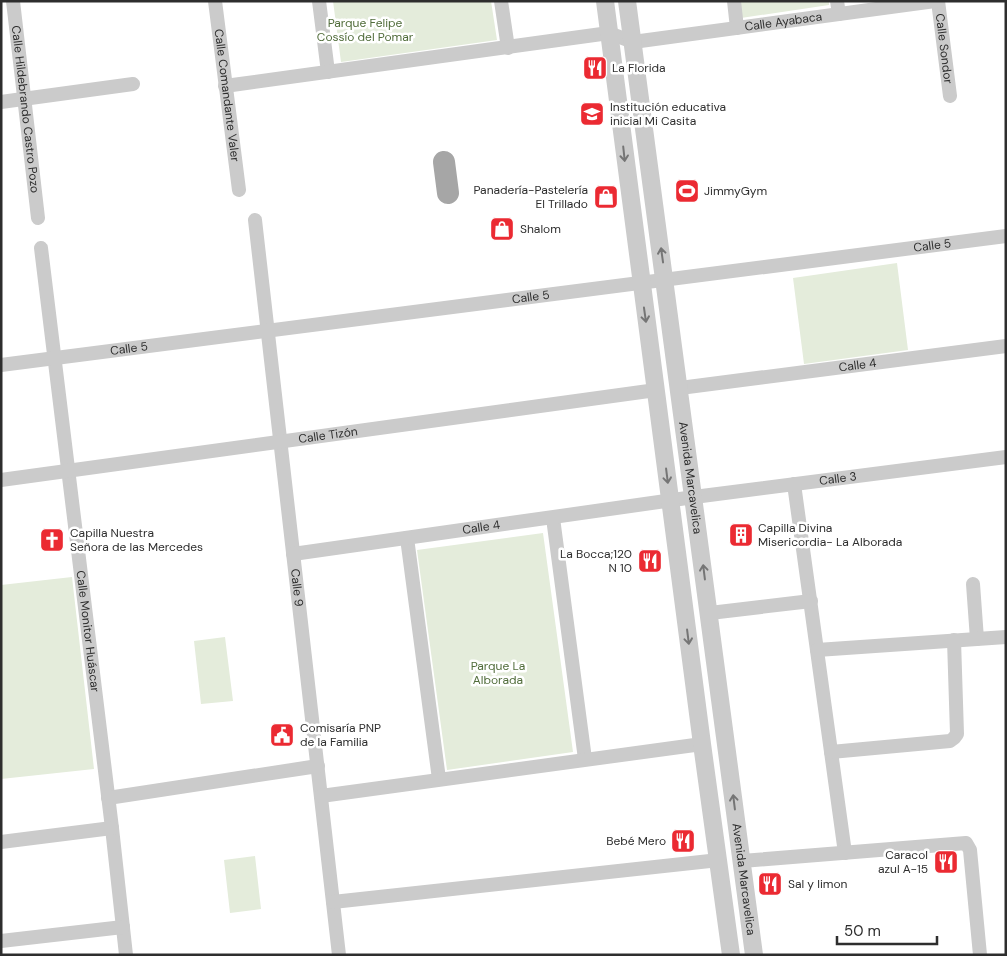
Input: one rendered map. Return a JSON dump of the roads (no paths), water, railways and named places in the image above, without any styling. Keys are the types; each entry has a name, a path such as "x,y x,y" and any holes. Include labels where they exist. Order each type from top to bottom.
{"main road":[{"path":"444,162 448,193"}],"street":[{"name":"Calle Hildebrando Castro Pozo","path":"13,1 38,218"},
{"name":"Calle Comandante Valer","path":"215,1 239,190"},
{"path":"319,1 328,72"},
{"path":"501,1 508,48"},
{"name":"Avenida Marcavelica","path":"605,1 696,704 731,955"},
{"name":"Avenida Marcavelica","path":"627,1 710,613 754,955"},
{"path":"734,1 737,28"},
{"name":"Calle Ayabaca","path":"633,42 737,28 838,8 936,1"},
{"name":"Calle Sondor","path":"936,1 950,96"},
{"path":"225,86 609,33 633,42"},
{"path":"1,102 133,84"},
{"name":"Calle 9","path":"255,220 340,955"},
{"name":"Calle 5","path":"1,364 1006,236"},
{"name":"Calle Monitor Huáscar","path":"41,248 126,955"},
{"name":"Calle 4","path":"680,388 1006,346"},
{"name":"Calle Tizón","path":"1,480 656,390"},
{"name":"Calle 3","path":"670,502 694,497 1006,457"},
{"path":"794,484 845,853"},
{"name":"Calle 4","path":"293,554 670,502"},
{"path":"553,518 585,759"},
{"path":"407,538 439,779"},
{"path":"973,584 977,639"},
{"path":"710,613 811,601"},
{"path":"817,650 1006,637"},
{"path":"831,752 950,741 954,738 957,734 954,640"},
{"path":"696,704 721,701"},
{"path":"321,796 702,744"},
{"path":"108,798 318,766"},
{"path":"1,842 112,828"},
{"path":"742,860 966,843 970,850 980,955"},
{"path":"334,902 719,860"},
{"path":"1,940 123,927"}],"place":[{"name":"La Florida","path":"595,68"},
{"name":"Institución educativa inicial Mi Casita","path":"592,114"},
{"name":"JimmyGym","path":"687,191"},
{"name":"Panadería-Pastelería El Trillado","path":"606,197"},
{"name":"Shalom","path":"502,229"},
{"name":"Capilla Divina Misericordia- La Alborada","path":"741,535"},
{"name":"Capilla Nuestra Señora de las Mercedes","path":"52,540"},
{"name":"La Bocca;120 N 10","path":"650,561"},
{"name":"Comisaría PNP de la Familia","path":"282,735"},
{"name":"Bebé Mero","path":"683,841"},
{"name":"Caracol azul A-15","path":"946,862"},
{"name":"Sal y limon","path":"770,884"}],"park label":[{"name":"Parque Felipe Cossío del Pomar","path":"365,30"},
{"name":"Parque La Alborada","path":"498,673"}]}
